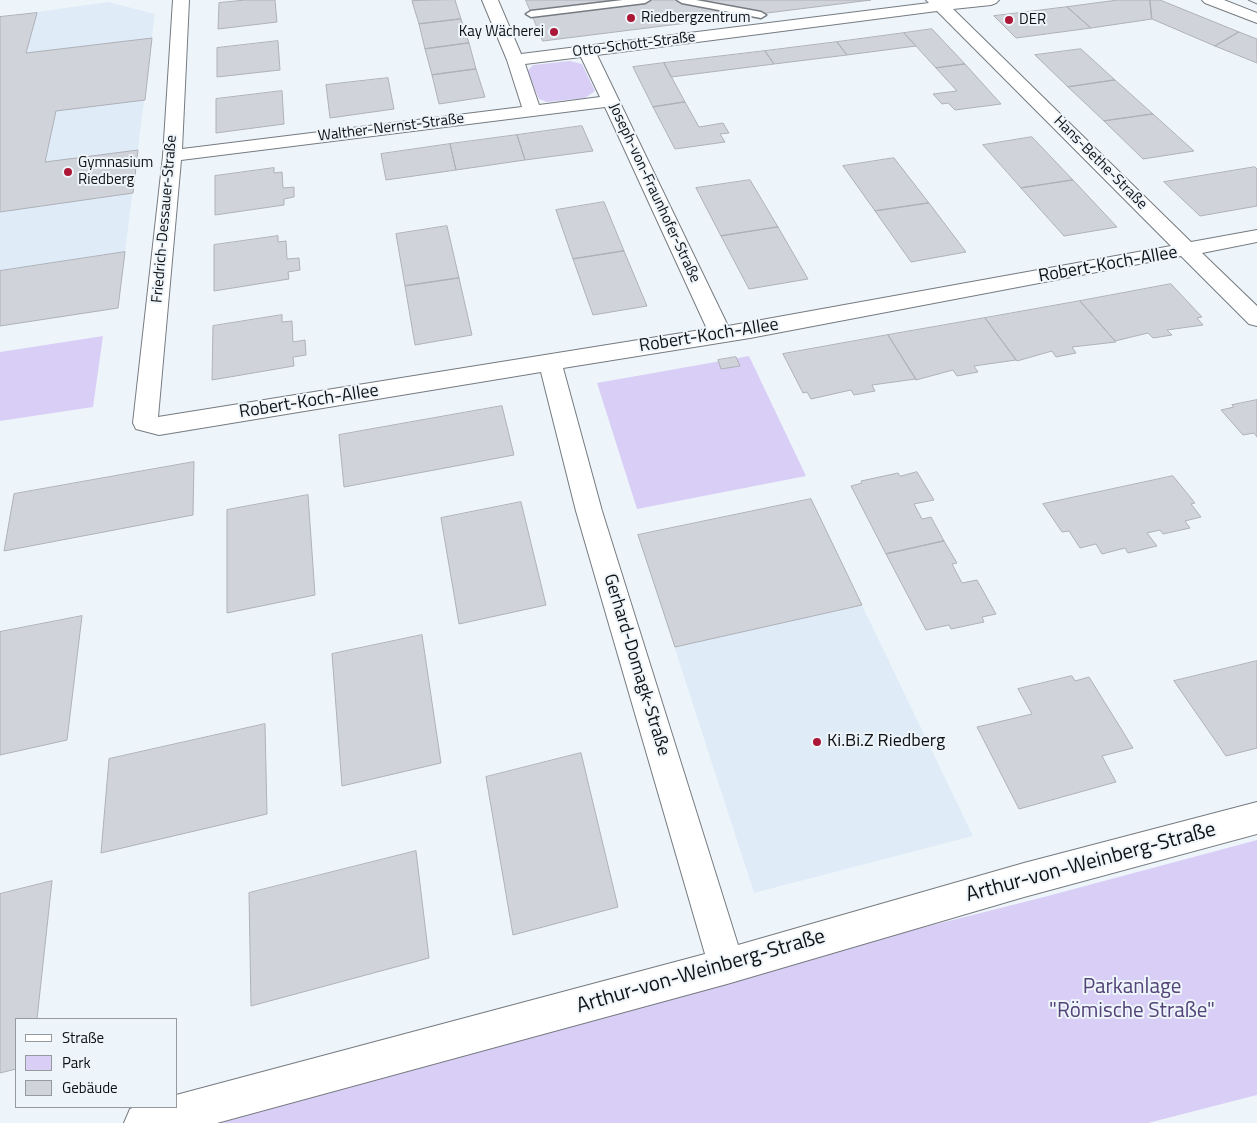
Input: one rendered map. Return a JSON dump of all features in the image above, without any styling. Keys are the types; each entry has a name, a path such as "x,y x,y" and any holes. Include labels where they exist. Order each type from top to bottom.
{"street":[{"name":"Friedrich-Dessauer-Straße","path":"159,426 145,423 172,156 181,0"},
{"path":"490,0 515,60 532,110"},
{"name":"Otto-Schott-Straße","path":"515,60 938,4 991,0"},
{"path":"1210,0 1257,18"},
{"name":"Hans-Bethe-Straße","path":"938,4 1257,319"},
{"name":"Joseph-von-Fraunhofer-Straße","path":"587,51 721,334"},
{"name":"Walther-Nernst-Straße","path":"172,156 610,101"},
{"name":"Robert-Koch-Allee","path":"159,426 721,334 1257,236"},
{"name":"Gerhard-Domagk-Straße","path":"550,362 593,524 727,966"},
{"name":"Arthur-von-Weinberg-Straße","path":"144,1123 727,966 1024,880 1257,818"}],"lane":[{"path":"531,14 645,0"},
{"path":"682,0 761,15"}],"shaded area":[{"name":"Gymnasium Riedberg","path":"108,2 155,14 118,308 0,326 0,17"},
{"name":"Ki.Bi.Z Riedberg","path":"811,499 973,836 754,893 638,535"}],"green space":[{"path":"570,61 582,64 595,91 585,98 547,102 539,99 527,71 533,65"},
{"path":"103,336 93,407 0,421 0,352"},
{"path":"749,356 806,476 637,509 597,383"},
{"name":"Parkanlage \"Römische Straße\"","path":"1257,840 1257,1095 1148,1123 203,1123 778,964 1044,897"}],"building":[{"path":"246,0 275,0 277,22 218,29 219,3"},
{"path":"455,0 461,19 419,24 412,1"},
{"name":"Riedbergzentrum","path":"526,0 871,0 543,41"},
{"path":"1118,0 1150,0 1152,19 1091,28 1067,7"},
{"path":"1150,0 1160,0 1239,32 1215,46 1152,19"},
{"path":"1067,7 1091,28 1016,38 994,16"},
{"path":"37,13 26,53 152,38 145,100 56,111 45,162 138,150 133,193 0,212 0,17"},
{"path":"461,19 469,43 425,49 419,24"},
{"path":"932,29 965,64 936,68 904,33"},
{"path":"1239,32 1257,39 1257,63 1215,46"},
{"path":"904,33 916,46 847,55 837,42"},
{"path":"278,41 280,70 217,77 217,48"},
{"path":"837,42 847,55 774,64 765,51"},
{"path":"469,43 476,69 432,75 425,49"},
{"path":"1081,49 1115,80 1068,87 1035,55"},
{"path":"765,51 774,64 671,77 664,63"},
{"path":"664,63 685,102 653,107 633,67"},
{"path":"965,64 1001,104 955,110 948,103 942,104 933,94 957,91 936,68"},
{"path":"476,69 485,97 439,104 432,75"},
{"path":"388,78 394,109 330,118 326,85"},
{"path":"1115,80 1153,114 1104,121 1068,87"},
{"path":"282,91 284,124 216,133 216,99"},
{"path":"685,102 699,127 723,123 729,133 720,134 725,142 675,149 653,107"},
{"path":"1153,114 1194,151 1143,159 1104,121"},
{"path":"582,126 593,151 525,160 517,135"},
{"path":"517,135 525,160 456,170 450,144"},
{"path":"1032,137 1073,180 1021,188 983,145"},
{"path":"450,144 456,170 386,180 381,154"},
{"path":"894,158 929,203 875,211 843,166"},
{"path":"1255,167 1257,169 1257,206 1200,216 1164,182"},
{"path":"274,168 274,173 282,172 283,188 294,187 294,197 284,199 284,205 215,215 215,176"},
{"path":"750,180 778,227 721,236 696,188"},
{"path":"1073,180 1117,227 1064,236 1021,188"},
{"path":"604,202 624,251 573,259 556,210"},
{"path":"929,203 966,252 911,262 875,211"},
{"path":"447,226 459,278 405,286 396,234"},
{"path":"778,227 808,279 749,289 721,236"},
{"path":"278,236 278,242 286,241 287,259 299,258 300,270 288,272 289,279 214,291 214,245"},
{"path":"624,251 647,306 593,315 573,259"},
{"path":"125,252 118,308 0,326 0,271"},
{"path":"459,278 472,335 415,345 405,286"},
{"path":"1171,284 1202,317 1197,318 1203,325 1167,330 1172,335 1153,338 1148,333 1115,341 1080,301"},
{"path":"1080,301 1116,342 1072,347 1076,353 1056,357 1052,351 1017,361 985,318"},
{"path":"282,315 282,322 292,321 293,342 305,340 306,355 293,357 294,366 212,380 213,326"},
{"path":"985,318 1016,360 974,366 978,372 957,376 953,370 916,380 888,335"},
{"path":"888,335 916,379 872,385 875,391 854,395 851,390 811,399 807,392 803,393 783,354"},
{"path":"736,357 740,366 721,369 718,360"},
{"path":"1257,400 1257,437 1254,433 1243,435 1221,410 1234,407 1232,405"},
{"path":"502,406 514,455 344,487 339,435"},
{"path":"194,462 193,515 4,551 14,494"},
{"path":"917,472 934,500 914,504 922,519 931,517 944,541 886,554 851,486 862,483 861,481 898,473 900,476"},
{"path":"1173,476 1195,503 1191,504 1201,517 1185,521 1190,528 1163,534 1160,530 1147,533 1157,546 1128,553 1125,548 1102,554 1096,544 1080,548 1069,531 1062,532 1043,504"},
{"path":"308,495 315,595 227,613 227,510"},
{"path":"811,499 862,605 675,647 638,535"},
{"path":"521,502 546,605 459,624 441,518"},
{"path":"944,541 957,563 952,564 962,583 977,580 996,614 982,617 984,622 951,629 949,625 926,630 886,554"},
{"path":"82,616 67,740 0,755 0,632"},
{"path":"422,635 441,763 342,786 332,654"},
{"path":"1257,661 1257,748 1226,756 1174,681"},
{"path":"1072,676 1075,681 1089,677 1133,748 1102,756 1116,782 1019,809 977,727 1032,714 1018,689"},
{"path":"265,724 267,814 101,853 109,759"},
{"path":"581,753 618,907 513,935 486,777"},
{"path":"416,851 429,958 251,1006 249,893"},
{"path":"52,881 37,1018 15,1018 15,1069 0,1073 0,894"}],"tram line":[{"path":"1248,0 1257,4"}],"place":[{"name":"Riedbergzentrum","path":"631,18"},
{"name":"DER","path":"1009,20"},
{"name":"Kay Wächerei","path":"554,32"},
{"name":"Gymnasium Riedberg","path":"68,172"},
{"name":"Ki.Bi.Z Riedberg","path":"817,742"}]}
